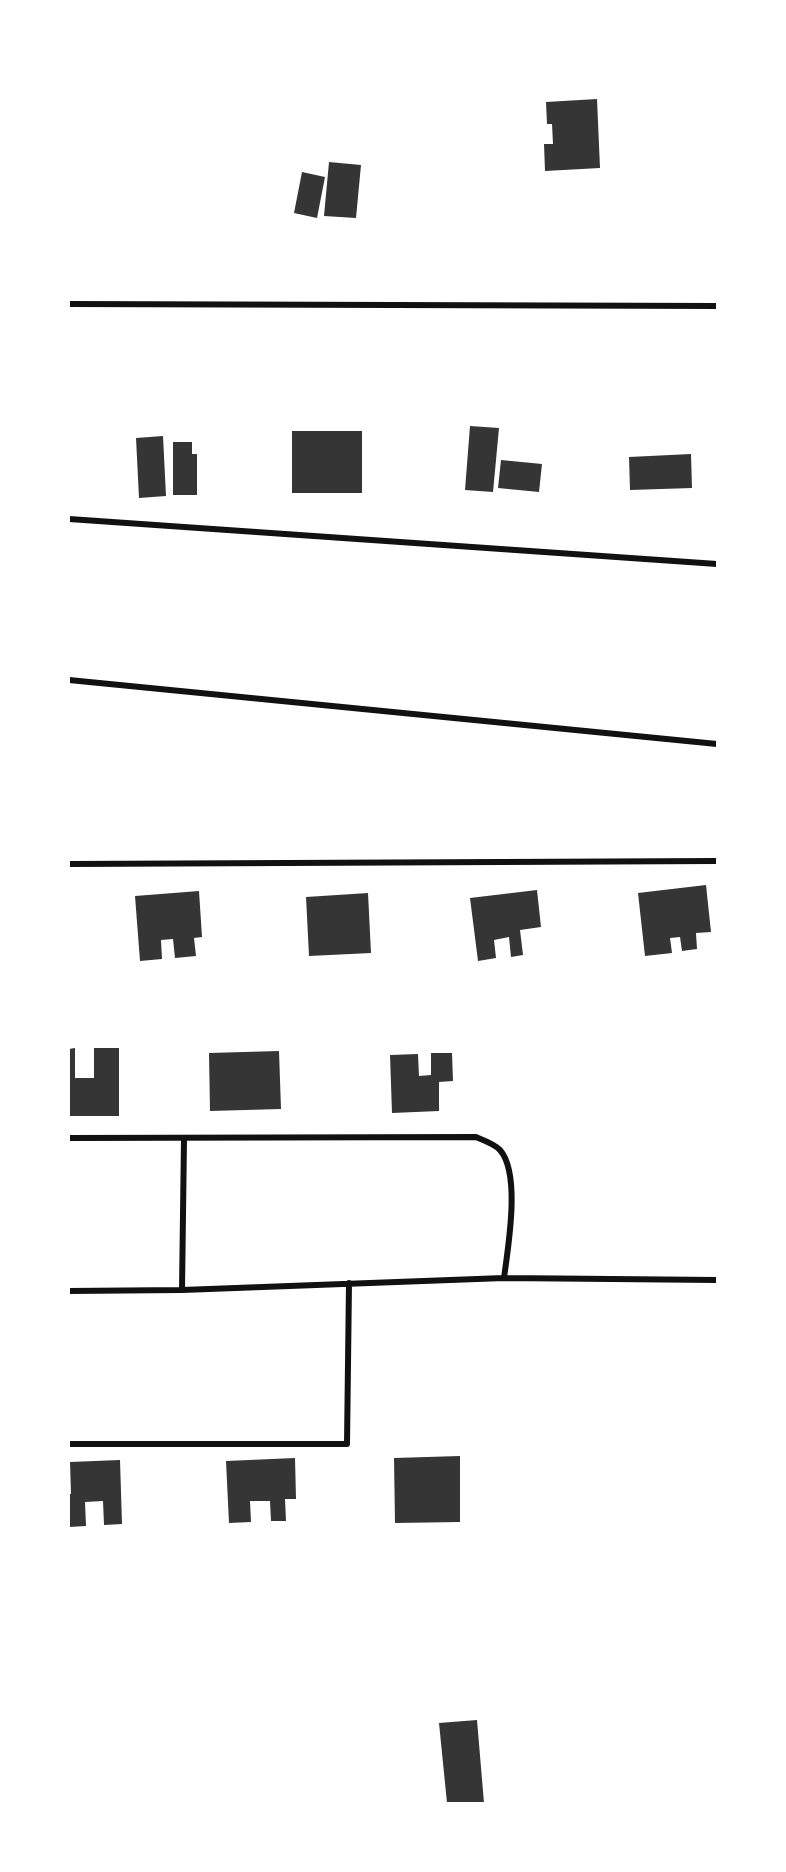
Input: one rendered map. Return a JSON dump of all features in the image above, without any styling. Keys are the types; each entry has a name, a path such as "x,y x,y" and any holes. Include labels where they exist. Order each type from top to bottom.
{"street":[{"path":"69,304 717,306"},
{"path":"69,519 717,564"},
{"path":"69,680 717,744"},
{"path":"69,864 717,861"},
{"path":"69,1138 476,1137 500,1148 509,1165 512,1197 504,1278"},
{"path":"182,1290 184,1139"},
{"path":"69,1291 182,1290 504,1278 717,1280"},
{"path":"69,1444 347,1444 349,1283"}],"building":[{"path":"597,99 600,168 545,171 544,144 553,144 552,124 547,124 546,102"},
{"path":"329,162 361,165 356,218 324,216"},
{"path":"302,172 325,177 317,218 294,213"},
{"path":"470,426 499,428 493,492 465,490"},
{"path":"292,431 362,431 362,493 292,493"},
{"path":"163,436 166,496 139,498 136,438"},
{"path":"173,442 192,442 192,454 197,454 197,495 173,495"},
{"path":"691,454 692,488 630,490 629,457"},
{"path":"501,460 542,464 539,492 498,488"},
{"path":"706,885 711,932 696,933 697,949 682,951 680,937 670,938 672,953 645,956 638,893"},
{"path":"537,890 541,927 520,930 523,955 511,957 509,937 494,940 496,958 478,961 470,898"},
{"path":"199,891 202,937 194,938 196,956 175,958 173,939 161,940 162,959 140,961 135,896"},
{"path":"368,893 371,953 309,956 306,897"},
{"path":"75,1048 75,1078 94,1078 94,1048 119,1048 119,1116 69,1116 69,1049"},
{"path":"279,1051 281,1109 210,1111 209,1053"},
{"path":"431,1053 452,1053 453,1081 439,1082 439,1111 392,1113 390,1055 418,1054 419,1076 431,1075"},
{"path":"460,1456 460,1522 395,1523 394,1458"},
{"path":"295,1458 296,1499 285,1499 286,1521 271,1521 270,1501 250,1501 251,1522 229,1523 226,1461"},
{"path":"120,1460 122,1524 104,1525 103,1501 85,1502 86,1526 69,1527 70,1462"},
{"path":"477,1720 484,1803 447,1803 439,1723"}]}
